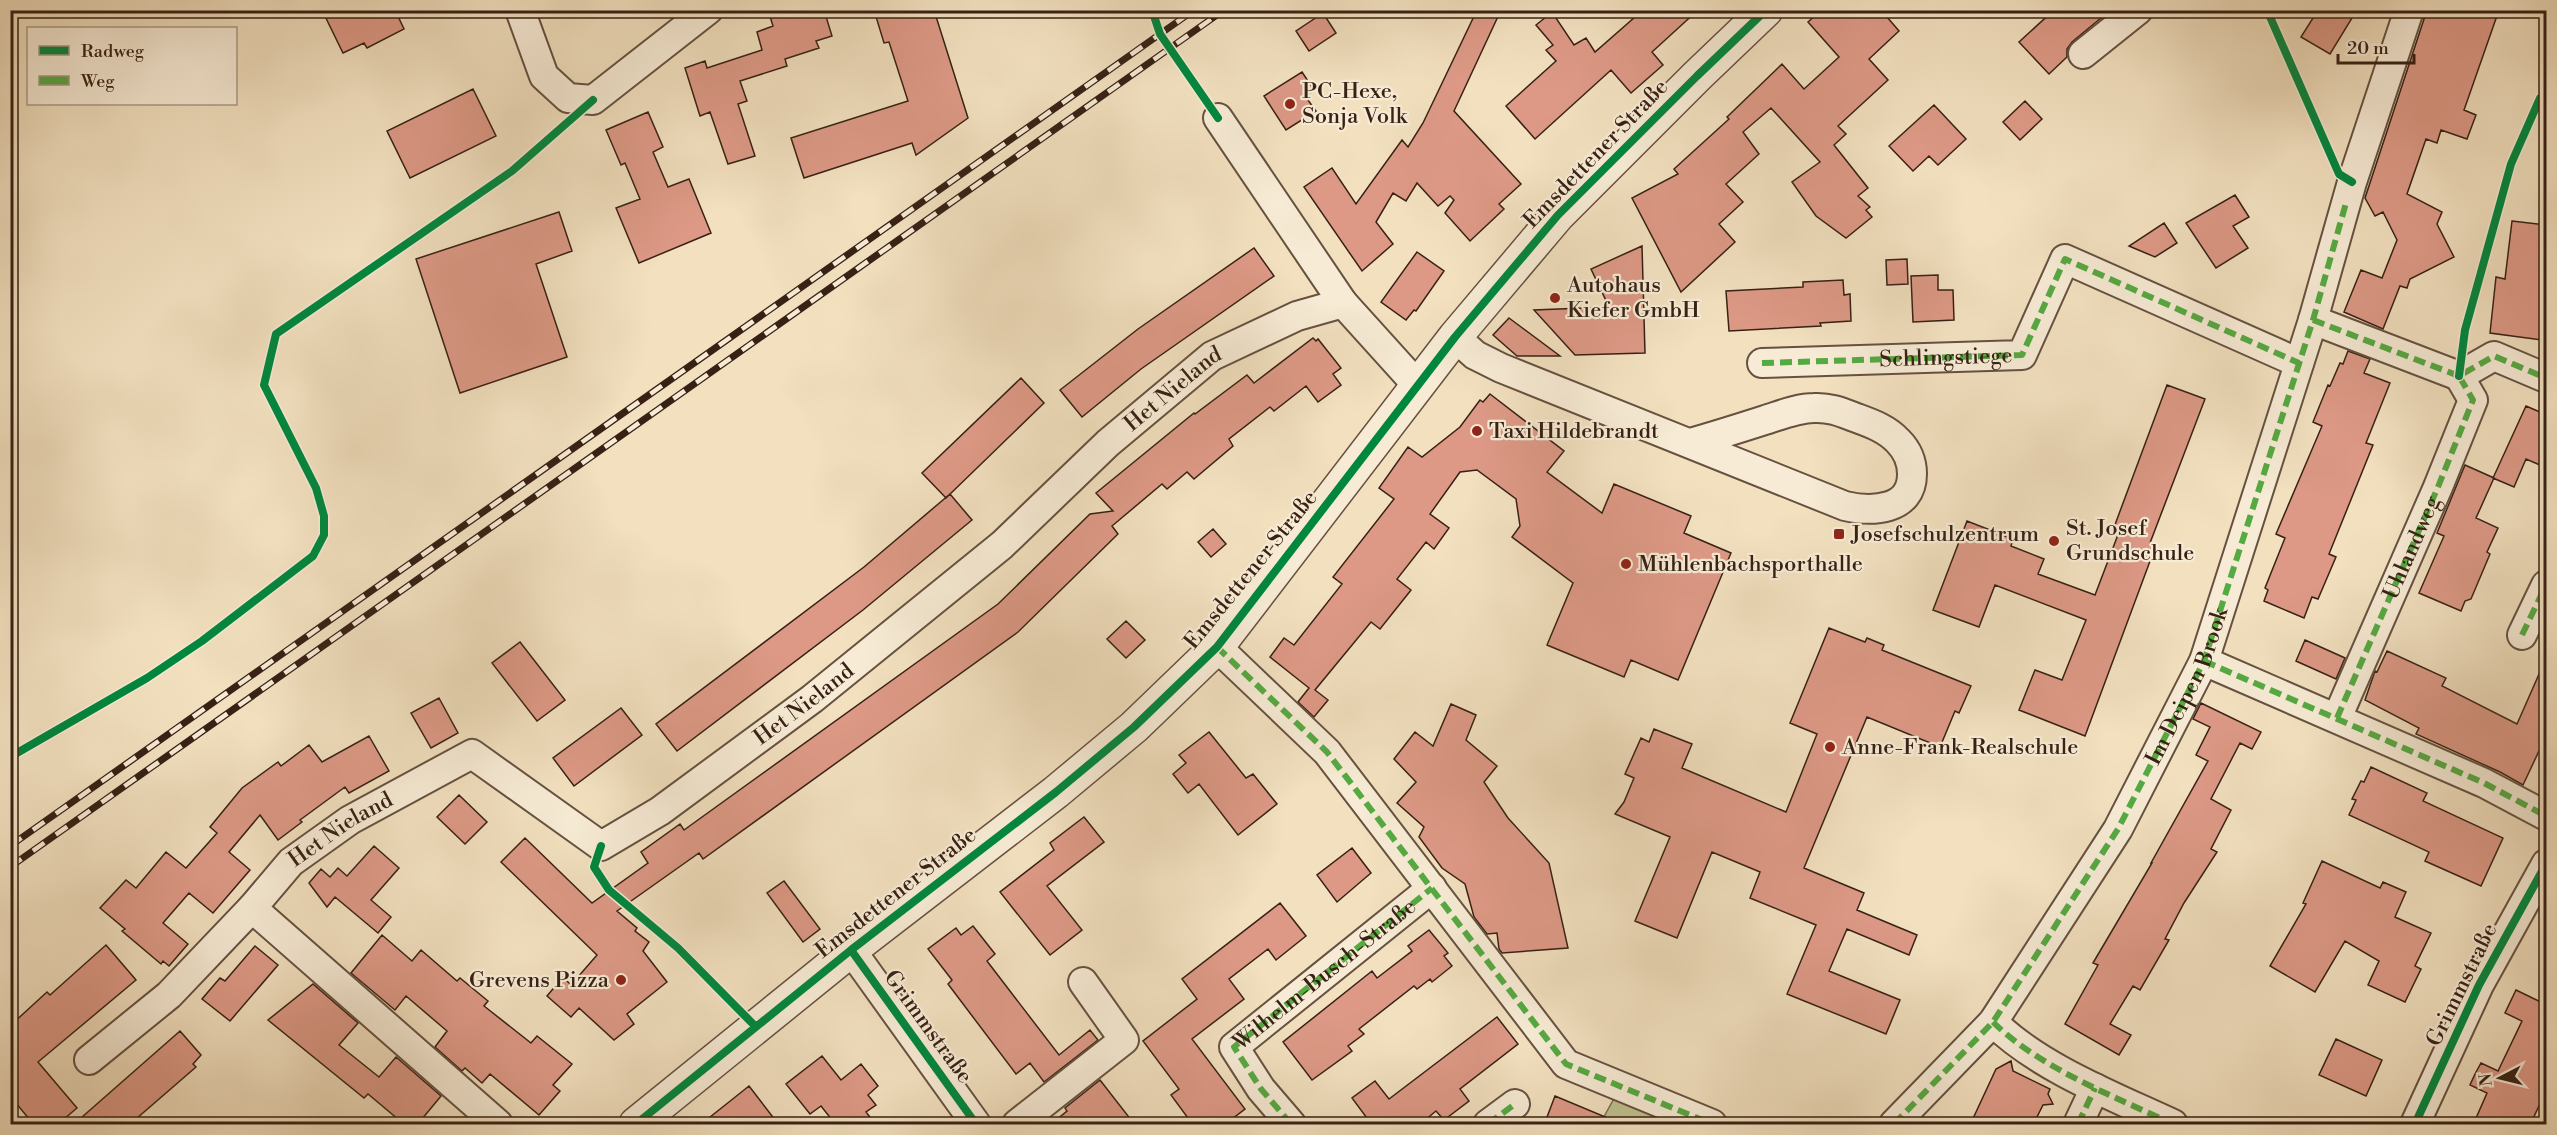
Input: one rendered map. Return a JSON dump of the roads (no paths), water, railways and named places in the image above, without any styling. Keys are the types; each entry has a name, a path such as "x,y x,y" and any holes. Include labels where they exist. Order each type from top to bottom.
{"street":[{"path":"520,10 544,76 568,98 593,100 708,10"},
{"name":"Emsdettener Straße","path":"636,1125 851,950 1134,728 1217,647 1455,338 1558,214 1696,76 1766,10"},
{"path":"2083,54 2138,10"},
{"name":"Im Deipen Brook","path":"1894,1125 1992,1022 2118,829 2204,661 2313,320 2352,182 2409,10"},
{"path":"1218,118 1343,303 1418,386"},
{"name":"Schlingstiege","path":"1762,363 2022,355 2065,259 2299,363"},
{"name":"Het Nieland","path":"89,1060 169,995 252,908 291,862 350,819 472,754 601,846 660,810 812,699 1002,545 1108,443 1212,356 1297,316 1343,303"},
{"path":"2313,320 2459,376 2494,356 2547,378"},
{"path":"1455,338 1475,355 1501,368 1845,506 1876,510 1899,502 1907,493 1912,481 1912,465 1900,442 1877,426 1829,408 1812,408 1788,413 1690,443"},
{"name":"Uhlandweg","path":"2337,718 2438,487 2473,400 2459,376"},
{"path":"2522,635 2547,585"},
{"name":"Wilhelm-Busch-Straße","path":"1217,647 1327,752 1566,1064 1712,1125"},
{"path":"2204,661 2484,783 2547,816"},
{"name":"Grimmstraße","path":"2415,1125 2480,985 2547,864"},
{"name":"Wilhelm-Busch-Straße","path":"1291,1125 1261,1089 1234,1047 1432,888"},
{"path":"252,908 498,1125"},
{"name":"Grimmstraße","path":"851,950 976,1125"},
{"path":"1017,1125 1124,1040 1083,982"},
{"path":"1992,1022 2012,1041 2095,1088 2173,1125"},
{"path":"2078,1125 2095,1088"},
{"path":"1488,1125 1515,1104"}],"railway":[{"path":"10,846 1194,10"},
{"path":"10,867 1224,10"}],"place":[{"name":"PC-Hexe, Sonja Volk","path":"1290,104"},
{"name":"Autohaus Kiefer GmbH","path":"1555,298"},
{"name":"Taxi Hildebrandt","path":"1477,431"},
{"name":"Josefschulzentrum","path":"1839,534"},
{"name":"St. Josef Grundschule","path":"2054,541"},
{"name":"Mühlenbachsporthalle","path":"1626,564"},
{"name":"Anne-Frank-Realschule","path":"1830,747"},
{"name":"Grevens Pizza","path":"621,980"}]}
